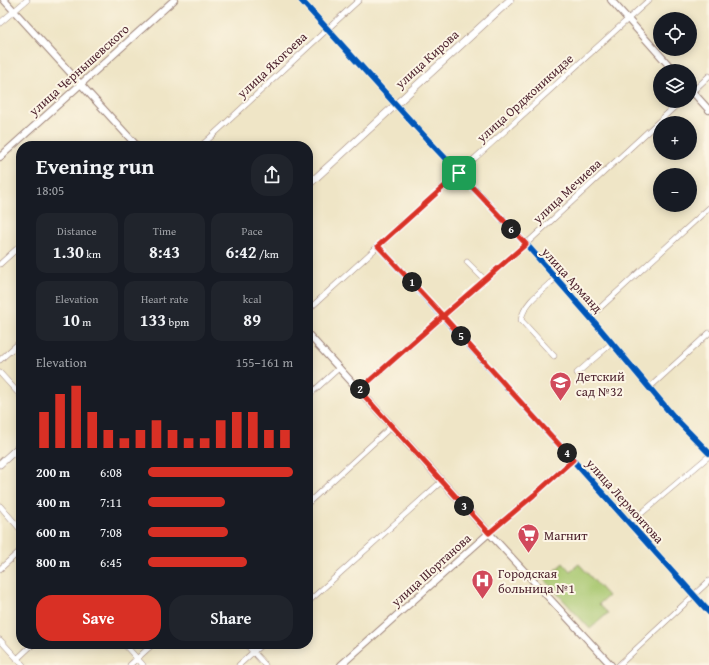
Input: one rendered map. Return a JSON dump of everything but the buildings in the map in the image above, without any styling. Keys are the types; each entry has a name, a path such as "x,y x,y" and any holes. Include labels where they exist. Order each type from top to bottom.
{"main road":[{"name":"улица Кирова","path":"313,180 510,0"},
{"path":"0,464 16,449"}],"street":[{"path":"4,0 130,141"},
{"path":"0,23 27,0"},
{"name":"улица Чернышевского","path":"17,141 174,0"},
{"name":"улица Арманд","path":"301,0 395,104 526,244 590,317 673,416 709,454"},
{"name":"улица Яхогоева","path":"206,141 359,0"},
{"path":"611,0 668,64"},
{"name":"улица Орджоникидзе","path":"313,305 649,0"},
{"path":"697,86 709,76"},
{"path":"697,97 709,110"},
{"name":"улица Мечиева","path":"359,390 526,244 673,108"},
{"name":"улица Чернышевского","path":"0,156 16,142"},
{"path":"590,317 709,208"},
{"name":"улица Лермонтова","path":"378,246 443,316 709,612"},
{"path":"0,264 16,250"},
{"path":"467,262 485,280"},
{"path":"554,356 521,320 524,310 532,300 556,278"},
{"path":"649,388 709,333"},
{"path":"313,339 489,533 612,665"},
{"path":"577,373 612,343"},
{"path":"0,360 16,346"},
{"path":"313,391 339,368"},
{"path":"0,373 16,391"},
{"path":"313,497 392,426"},
{"path":"630,523 709,454"},
{"name":"улица Шортанова","path":"341,665 573,460"},
{"path":"313,597 442,481"},
{"path":"0,506 16,524"},
{"path":"0,569 16,555"},
{"path":"619,665 709,581"},
{"path":"0,640 23,665"},
{"path":"17,659 28,649"},
{"path":"129,649 143,665"},
{"path":"130,665 147,649"},
{"path":"250,649 265,665"},
{"path":"239,665 256,649"}],"green space":[{"path":"563,563 570,571 579,564 608,596 599,604 608,613 590,629 545,580"}],"cycle path":[{"path":"301,0 427,139 526,244 590,317 673,416 709,453"},
{"path":"378,246 709,612"}],"place":[{"name":"Детский сад №32","path":"561,402"},
{"name":"Магнит","path":"528,554"},
{"name":"Городская больница №1","path":"483,600"}],"route":[{"path":"459,173 378,246 443,316 359,390 489,533 573,460 443,316 526,244 459,173"}]}
